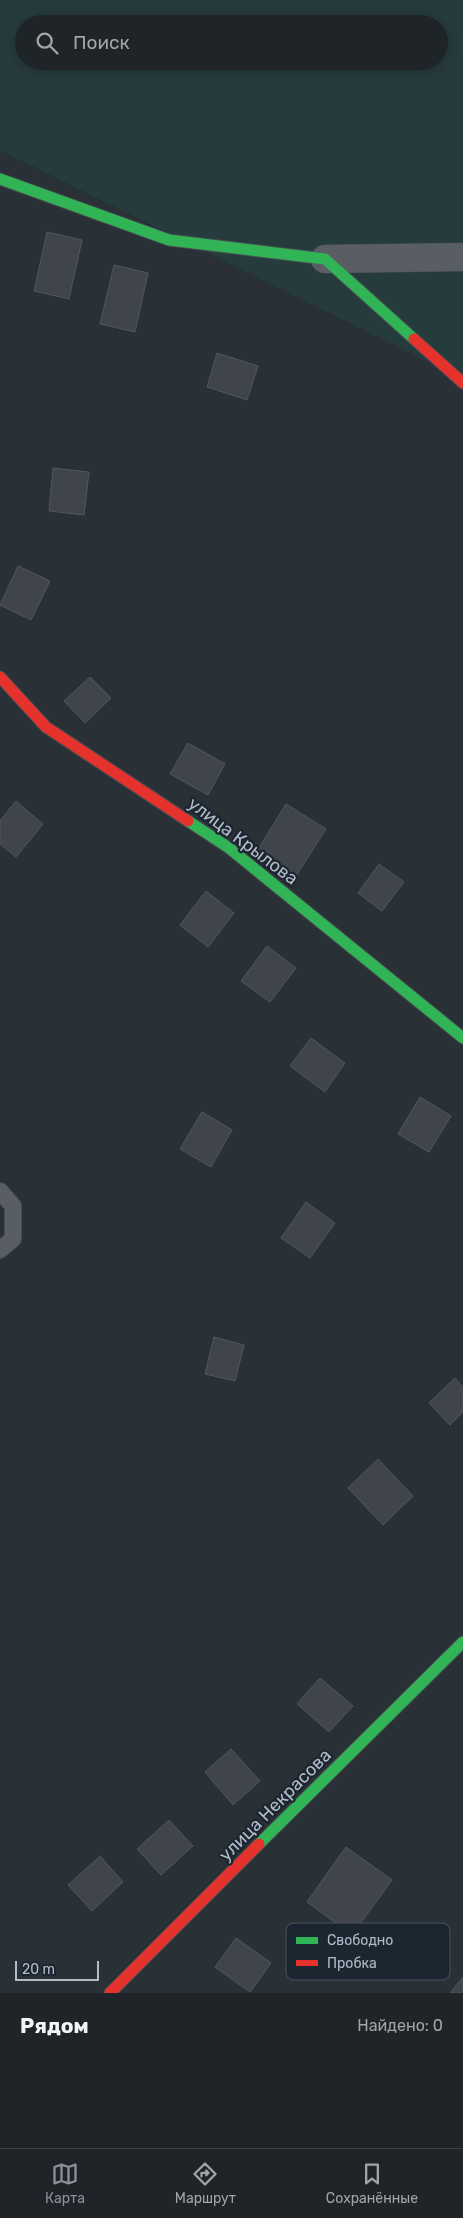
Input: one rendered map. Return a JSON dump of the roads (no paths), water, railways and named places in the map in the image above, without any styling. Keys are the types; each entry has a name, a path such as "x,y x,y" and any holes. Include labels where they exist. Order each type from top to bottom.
{"street":[{"path":"0,179 169,240 325,259 463,257"},
{"path":"325,259 463,383"},
{"name":"улица Крылова","path":"0,677 46,727 229,848 463,1038"},
{"name":"улица Некрасова","path":"110,1993 463,1642"}],"lane":[{"path":"0,1191 13,1206 12,1238 0,1250"}]}
